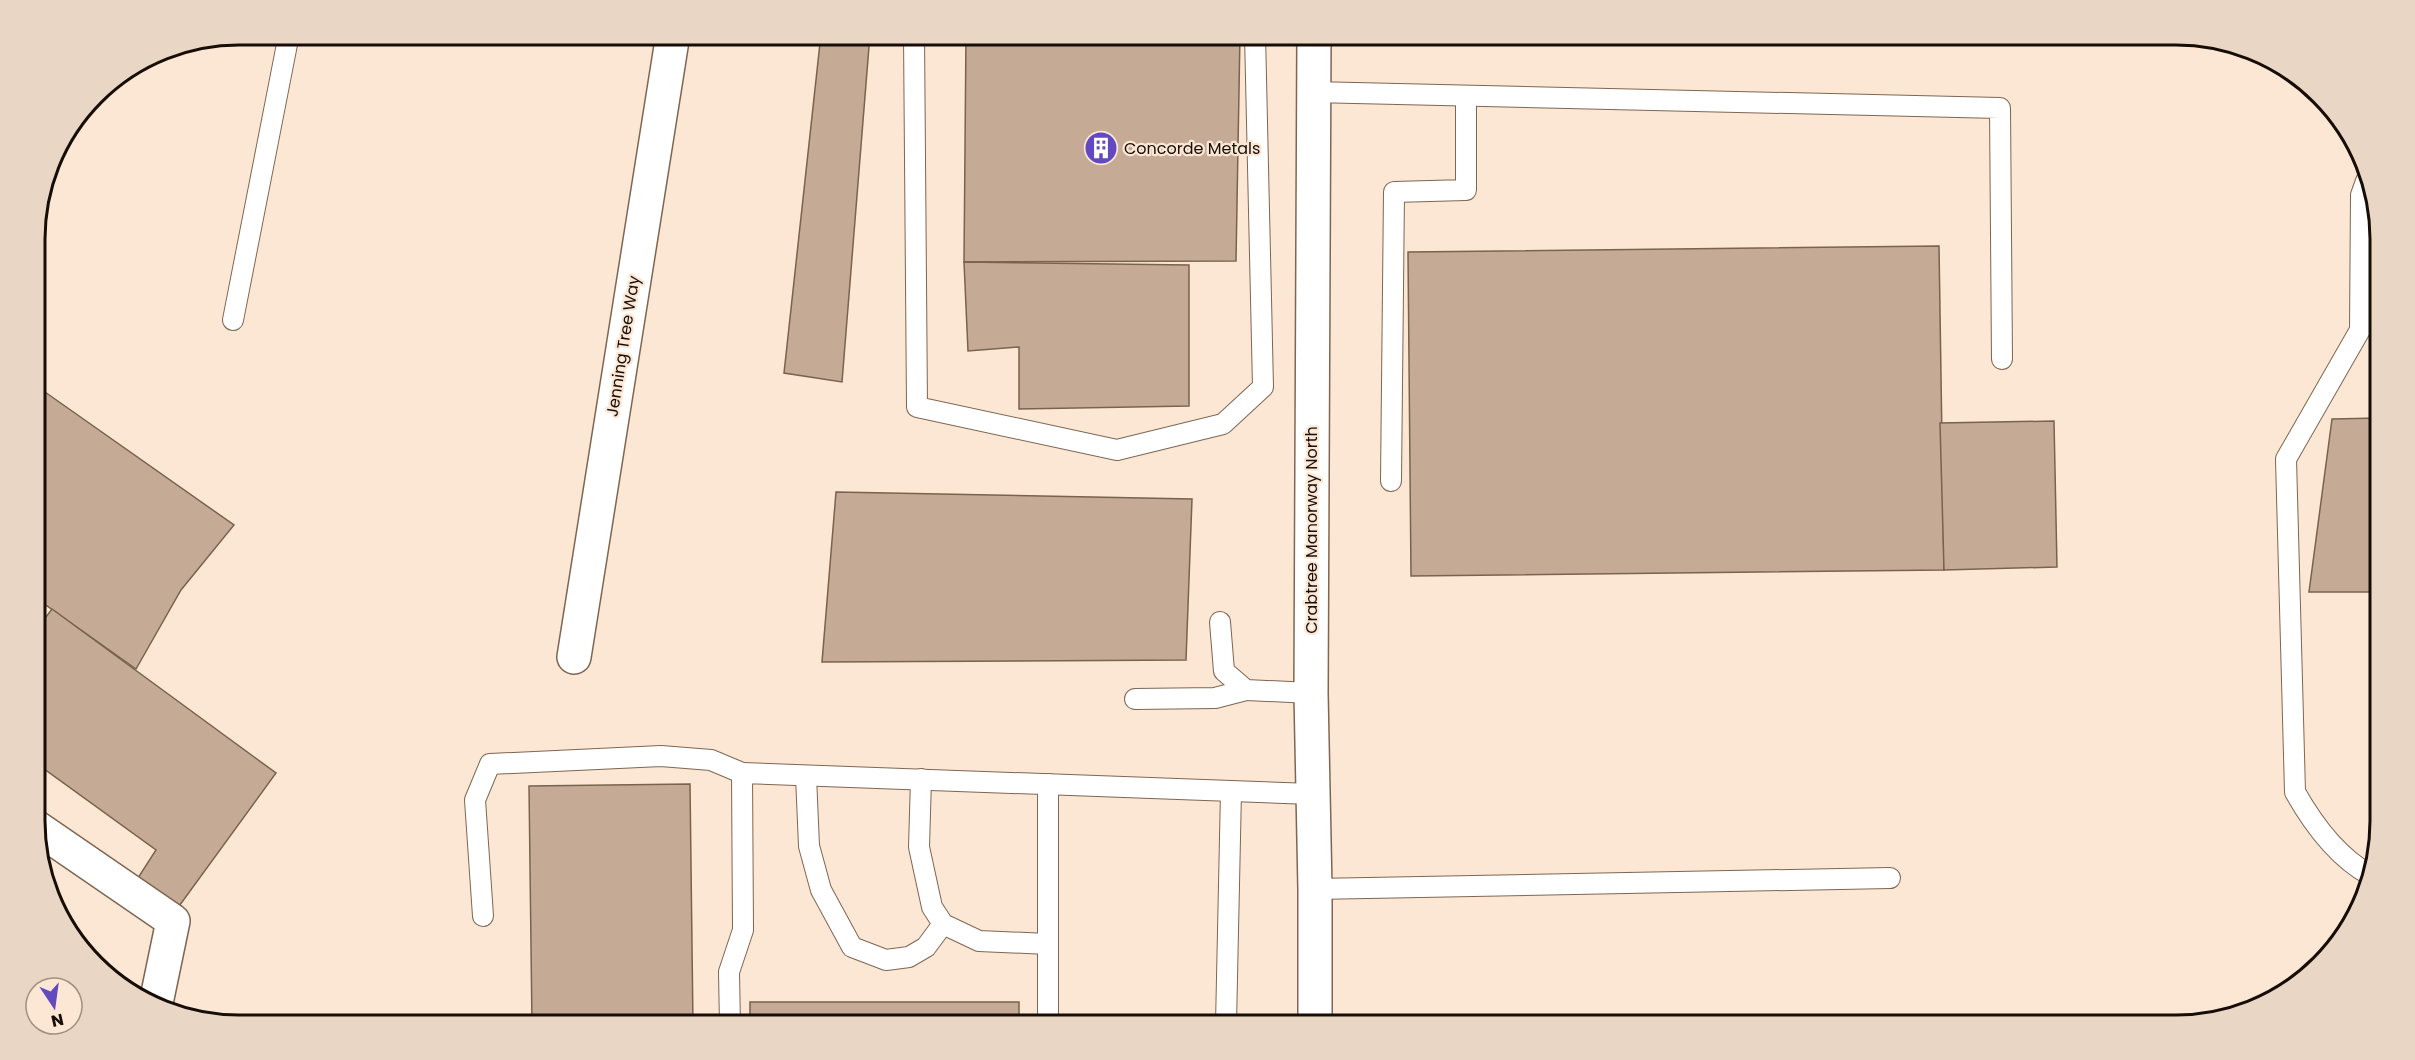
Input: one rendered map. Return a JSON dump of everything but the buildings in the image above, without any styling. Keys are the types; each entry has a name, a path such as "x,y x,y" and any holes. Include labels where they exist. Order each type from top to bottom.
{"street":[{"name":"Jenning Tree Way","path":"574,657 671,45"},
{"name":"Crabtree Manorway North","path":"1314,45 1311,693 1316,889 1315,1015"},
{"path":"46,834 173,921 157,996"}],"lane":[{"path":"233,321 287,45"},
{"path":"914,45 917,407 1117,450 1223,424 1263,387 1256,45"},
{"path":"1312,92 2001,108 2002,359"},
{"path":"1391,481 1394,192 1466,190 1466,97"},
{"path":"2363,189 2361,195 2360,330 2286,459 2295,792 2312,822 2337,849 2363,871"},
{"path":"1220,622 1224,671 1246,690"},
{"path":"1135,699 1215,698 1246,690 1311,693"},
{"path":"483,915 475,800 490,764 661,756 711,760 742,773 1312,794"},
{"path":"730,1015 729,972 743,930 742,773"},
{"path":"806,776 809,846 821,890 852,946 886,960 909,957 926,946 943,924"},
{"path":"921,779 919,847 933,907 943,924 979,940 1048,944"},
{"path":"1048,784 1048,1015"},
{"path":"1226,1015 1231,791"},
{"path":"1316,889 1890,878"}],"place":[{"name":"Concorde Metals","path":"1101,148"}]}
